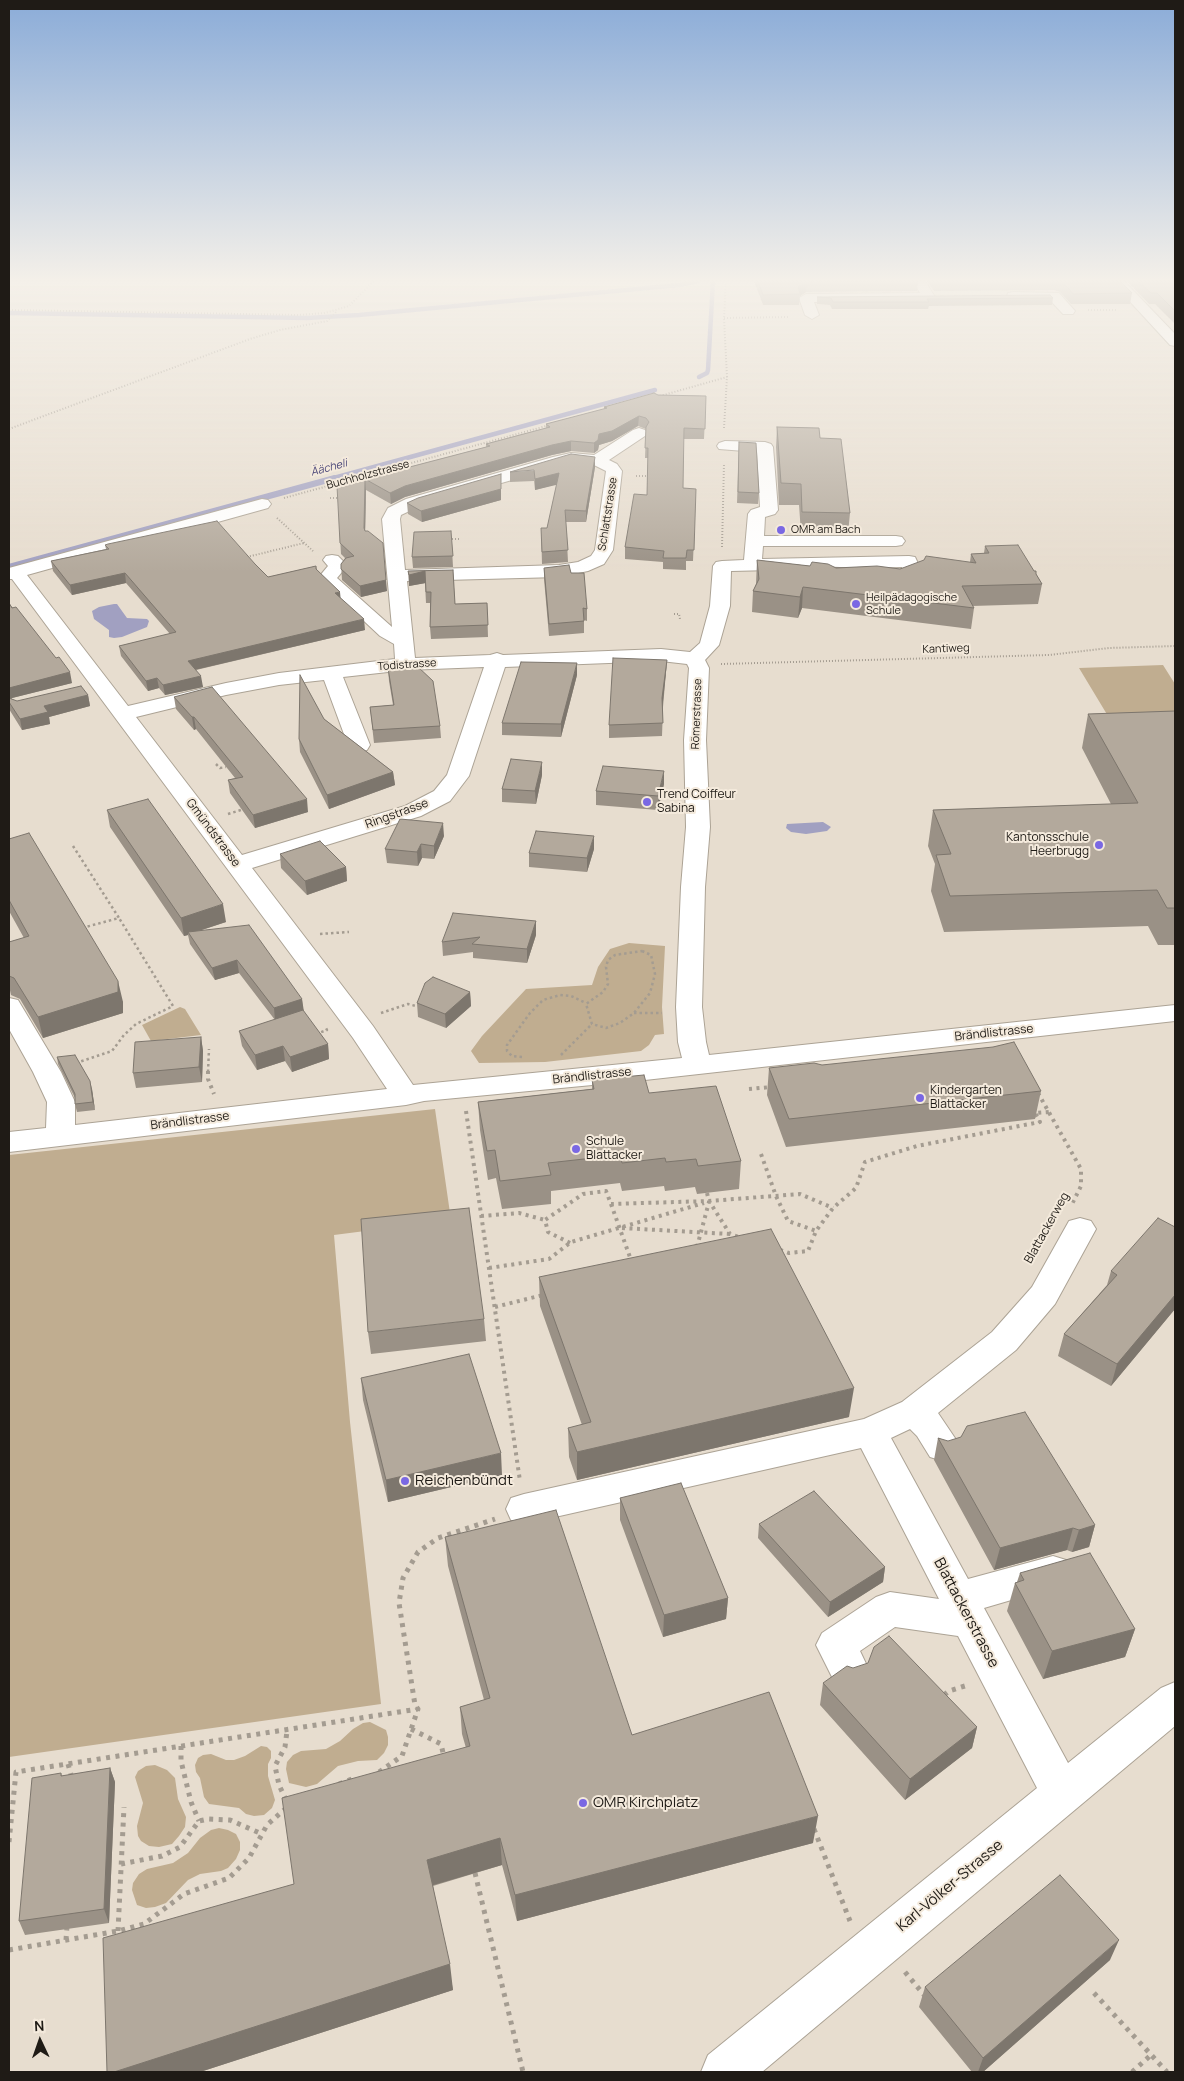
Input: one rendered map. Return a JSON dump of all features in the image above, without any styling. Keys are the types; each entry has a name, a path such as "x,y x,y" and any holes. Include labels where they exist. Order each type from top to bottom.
{"street":[{"path":"406,664 391,519 394,512 400,508 550,462 571,458 597,460 638,433"},
{"path":"724,446 765,447 769,510 757,514 753,564"},
{"name":"Schlattstrasse","path":"397,576 559,571 582,568 593,563 598,560 604,550 614,475 611,467 597,460"},
{"path":"13,573 65,562 262,504"},
{"path":"755,541 896,541"},
{"path":"706,662 708,645 720,606 722,566 909,561 914,574 909,579"},
{"name":"Gmündstrasse","path":"13,573 92,686 123,714 363,1032 406,1096"},
{"path":"339,576 367,623 404,641"},
{"name":"Tödistrasse","path":"123,714 226,689 332,672 406,664 497,659 661,655 706,662"},
{"name":"Ringstrasse","path":"236,865 413,811 442,796 458,776 497,659"},
{"name":"Römerstrasse","path":"698,1065 692,1042 689,1007 693,887 698,827 695,740 699,668 706,662"},
{"path":"332,672 359,745"},
{"path":"9,1007 47,1072 73,1128"},
{"name":"Brändlistrasse","path":"9,1142 73,1128 406,1096 424,1092 698,1065 810,1063 980,1046 1175,1013"},
{"path":"524,1509 870,1432 914,1412 1004,1341 1044,1295 1075,1219"},
{"path":"914,1412 929,1426 943,1447"},
{"name":"Blattackerstrasse","path":"870,1432 1062,1794"},
{"path":"849,1670 836,1645 890,1609 964,1609 1067,1568"},
{"name":"Karl-Völker-Strasse","path":"725,2072 1175,1701"}],"path":[{"path":"9,429 145,378"},
{"path":"652,398 724,378"},
{"path":"722,566 724,446 728,378"},
{"name":"Buchholzstrasse","path":"262,504 558,423"},
{"path":"330,498 343,499"},
{"path":"262,504 339,576"},
{"path":"443,538 459,539"},
{"path":"252,562 246,556 304,543"},
{"path":"674,614 679,614 680,619"},
{"name":"Kantiweg","path":"706,662 1049,655 1109,648 1175,646"},
{"path":"216,764 220,768 226,767"},
{"path":"223,815 251,807"},
{"path":"47,1072 112,1051 124,1035 136,1024 174,1006 73,846"},
{"path":"79,929 119,918"},
{"path":"319,934 349,932"},
{"path":"586,1004 603,992 608,984 606,967 608,960 615,955 642,951 651,955 655,974 650,993 634,1012 620,1023 606,1028 592,1024"},
{"path":"525,1058 512,1056 507,1051 507,1044 530,1013 543,1000 560,995 571,996 586,1004 592,1024"},
{"path":"408,1004 416,1006"},
{"path":"634,1012 663,1013"},
{"path":"554,1057 560,1056 592,1024"},
{"path":"312,1036 321,1032"},
{"path":"208,1049 208,1079 215,1098"},
{"path":"560,1056 562,1062"},
{"path":"748,1089 775,1086"},
{"name":"Blattackerweg","path":"1037,1090 1081,1169 1081,1186 1075,1219"},
{"path":"418,1709 415,1705 398,1603 403,1578 418,1552 438,1538 524,1509 465,1101"},
{"path":"772,1248 789,1253 808,1252 816,1231 833,1208 856,1188 866,1162 917,1146 1040,1122 1035,1113 1049,1112"},
{"path":"761,1154 776,1196 788,1221 816,1231"},
{"path":"481,1216 519,1213 545,1220 584,1194 606,1191 633,1264"},
{"path":"707,1193 709,1201 730,1234"},
{"path":"611,1204 709,1201 800,1194 833,1208"},
{"path":"489,1268 549,1259 570,1243 709,1201"},
{"path":"696,1252 709,1201"},
{"path":"545,1220 548,1232 570,1243"},
{"path":"619,1228 730,1234 747,1240"},
{"path":"494,1307 551,1293"},
{"path":"936,1700 949,1691 999,1675"},
{"path":"376,1774 402,1756 418,1709"},
{"path":"9,1842 16,1772 418,1709"},
{"path":"411,1729 441,1744 447,1767"},
{"path":"9,1950 118,1931 144,1924 184,1894 229,1878 249,1858 267,1825 289,1805 279,1785 276,1766 285,1747 287,1731"},
{"path":"182,1746 181,1760 190,1802 199,1822"},
{"path":"68,1764 73,1782"},
{"path":"337,1785 343,1781 360,1778"},
{"path":"118,1931 124,1807"},
{"path":"121,1864 162,1856 180,1847 199,1822 208,1819 230,1820 262,1834"},
{"path":"812,1824 853,1929"},
{"path":"474,1873 523,2072"},
{"path":"66,1940 67,1920"},
{"path":"904,1972 928,1999"},
{"path":"1094,1993 1167,2072"},
{"path":"1132,2072 1151,2054"}],"shaded area":[{"path":"1163,665 1175,684 1175,729 1117,731 1079,668"},
{"path":"629,943 665,946 662,1007 664,1034 655,1035 649,1045 641,1051 545,1062 479,1063 471,1051 482,1036 526,989 592,985 598,967 610,949"},
{"path":"180,1007 185,1009 201,1035 151,1041 142,1025"},
{"path":"435,1109 451,1220 334,1235 350,1422 381,1704 9,1757 9,1155"},
{"path":"370,1722 386,1730 388,1737 388,1745 384,1753 377,1760 358,1761 338,1766 317,1784 306,1787 289,1783 286,1769 287,1762 293,1755 301,1751 326,1749 340,1741 353,1729 363,1723"},
{"path":"261,1746 267,1747 271,1751 268,1776 275,1800 272,1808 264,1815 254,1816 246,1814 239,1808 209,1804 204,1797 200,1778 196,1772 195,1765 198,1758 211,1754 226,1760 234,1760 245,1756"},
{"path":"155,1765 167,1770 175,1778 178,1799 186,1817 185,1827 172,1844 159,1847 149,1846 141,1841 138,1836 137,1826 143,1803 135,1777 138,1771 146,1766"},
{"path":"219,1828 236,1834 240,1842 240,1850 236,1859 228,1868 200,1874 188,1880 166,1903 146,1908 137,1905 132,1890 133,1883 139,1874 147,1869 173,1863 188,1853 200,1838 211,1830"}],"water":[{"path":"117,604 127,618 147,619 149,621 147,627 122,637 109,637 109,630 94,619 92,611 99,607"},
{"path":"823,822 831,827 827,831 806,834 791,832 786,828 787,824"}],"building":[{"path":"654,393 658,395 706,396 705,429 684,428 683,488 696,489 694,550 687,550 686,558 663,558 664,551 625,547 634,494 647,495 648,448 645,448 646,427 649,422 646,418 639,416 612,431 599,434 598,440 594,443 571,441 552,445 405,486 390,493 365,479 364,528 365,531 368,531 383,543 386,580 360,586 341,569 341,564 346,558 354,556 340,543 337,486 490,446 486,444 550,427 546,424"},
{"name":"OMR am Bach","path":"777,427 819,428 820,438 841,439 850,513 802,512 801,484 781,483"},
{"path":"739,442 756,443 759,493 738,492"},
{"path":"571,454 595,457 586,511 565,510 568,550 542,552 541,528 547,528 559,473 535,479 534,470 510,472"},
{"path":"501,474 501,489 421,511 407,503 418,498"},
{"path":"217,521 268,577 316,566 316,569 340,592 335,593 364,619 188,661 201,676 163,685 157,678 146,681 119,646 176,632 125,573 70,585 51,561 109,549 105,545 108,544"},
{"path":"451,531 453,556 412,557 414,532"},
{"path":"1018,545 1034,571 1036,571 1042,584 962,586 974,608 803,587 800,597 753,591 759,579 757,560 810,566 812,562 828,564 836,568 877,566 900,569 924,560 926,556 976,563 971,554 989,553 985,546"},
{"path":"569,565 571,573 584,573 587,609 583,608 584,621 549,624 544,568"},
{"path":"453,570 455,604 487,603 488,625 430,627 431,592 426,592 425,571 409,575 408,571"},
{"path":"9,603 12,608 16,607 56,658 59,657 70,672 9,688"},
{"path":"613,658 667,660 662,698 663,723 609,725"},
{"path":"521,662 577,663 561,724 502,723"},
{"path":"417,666 433,681 440,726 373,730 370,707 394,705 388,668"},
{"path":"300,675 324,719 393,772 327,795 299,739"},
{"path":"81,686 88,695 44,706 48,712 20,719 9,702 9,698 17,701"},
{"path":"212,687 307,799 253,815 228,780 243,777 194,717 174,697"},
{"name":"Kantonsschule Heerbrugg","path":"1175,711 1175,908 1167,908 1157,890 950,896 936,855 951,854 933,810 1138,803 1088,714"},
{"path":"511,759 542,762 535,791 502,789"},
{"path":"603,766 664,771 658,796 596,791"},
{"path":"148,799 223,904 181,918 107,810"},
{"path":"400,819 443,823 434,846 421,844 417,852 385,849"},
{"path":"536,831 594,836 587,858 529,853"},
{"path":"29,833 118,981 118,992 38,1017 14,978 9,976 9,942 29,936 9,900 9,839"},
{"path":"320,841 346,867 305,881 280,854"},
{"path":"453,913 536,921 527,949 472,944 480,937 442,942"},
{"path":"249,925 302,999 274,1008 237,960 212,968 188,932"},
{"path":"433,977 470,992 445,1014 417,1003 425,983"},
{"path":"303,1010 328,1044 290,1057 283,1046 255,1055 239,1031"},
{"path":"201,1037 199,1067 133,1073 135,1042"},
{"path":"1014,1042 1041,1091 789,1119 769,1068 814,1063 822,1065 993,1047"},
{"path":"75,1055 90,1081 93,1102 75,1104 75,1094 57,1057"},
{"path":"644,1075 649,1093 716,1086 741,1161 698,1166 696,1159 666,1162 665,1158 622,1163 620,1155 548,1163 551,1175 500,1181 495,1150 487,1151 478,1102 594,1089 592,1080"},
{"path":"469,1208 484,1319 368,1332 361,1219"},
{"path":"1158,1218 1175,1227 1175,1295 1117,1364 1064,1334 1117,1275 1111,1271"},
{"path":"771,1229 854,1388 577,1452 568,1428 591,1422 539,1277"},
{"path":"469,1354 501,1453 386,1480 361,1378"},
{"path":"1025,1412 1095,1525 1079,1530 1073,1528 1000,1548 938,1438 948,1441 961,1437 967,1426"},
{"path":"681,1483 728,1598 664,1615 620,1498"},
{"path":"814,1491 885,1567 830,1602 759,1524"},
{"name":"OMR Kirchplatz","path":"556,1510 632,1735 769,1692 818,1816 515,1895 500,1838 427,1860 450,1964 114,2072 107,2072 103,1938 294,1884 282,1798 470,1746 460,1707 490,1698 445,1537"},
{"path":"1090,1553 1135,1629 1052,1651 1015,1583 1024,1580 1020,1573"},
{"path":"889,1636 977,1727 910,1779 823,1683 847,1666 853,1668 868,1663 874,1647"},
{"path":"110,1768 104,1909 19,1921 32,1778 61,1773 61,1776"},
{"path":"1060,1875 1119,1940 983,2058 925,1987"}],"waterway":[{"name":"Äächeli","path":"330,479 655,390"},
{"name":"Äächeli","path":"9,567 335,478"}],"place":[{"name":"OMR am Bach","path":"781,530"},
{"name":"Heilpädagogische Schule","path":"856,604"},
{"name":"Trend Coiffeur Sabina","path":"647,802"},
{"name":"Kantonsschule Heerbrugg","path":"1099,845"},
{"name":"Kindergarten Blattacker","path":"920,1098"},
{"name":"Schule Blattacker","path":"576,1149"},
{"name":"Reichenbündt","path":"405,1481"},
{"name":"OMR Kirchplatz","path":"583,1803"}]}
